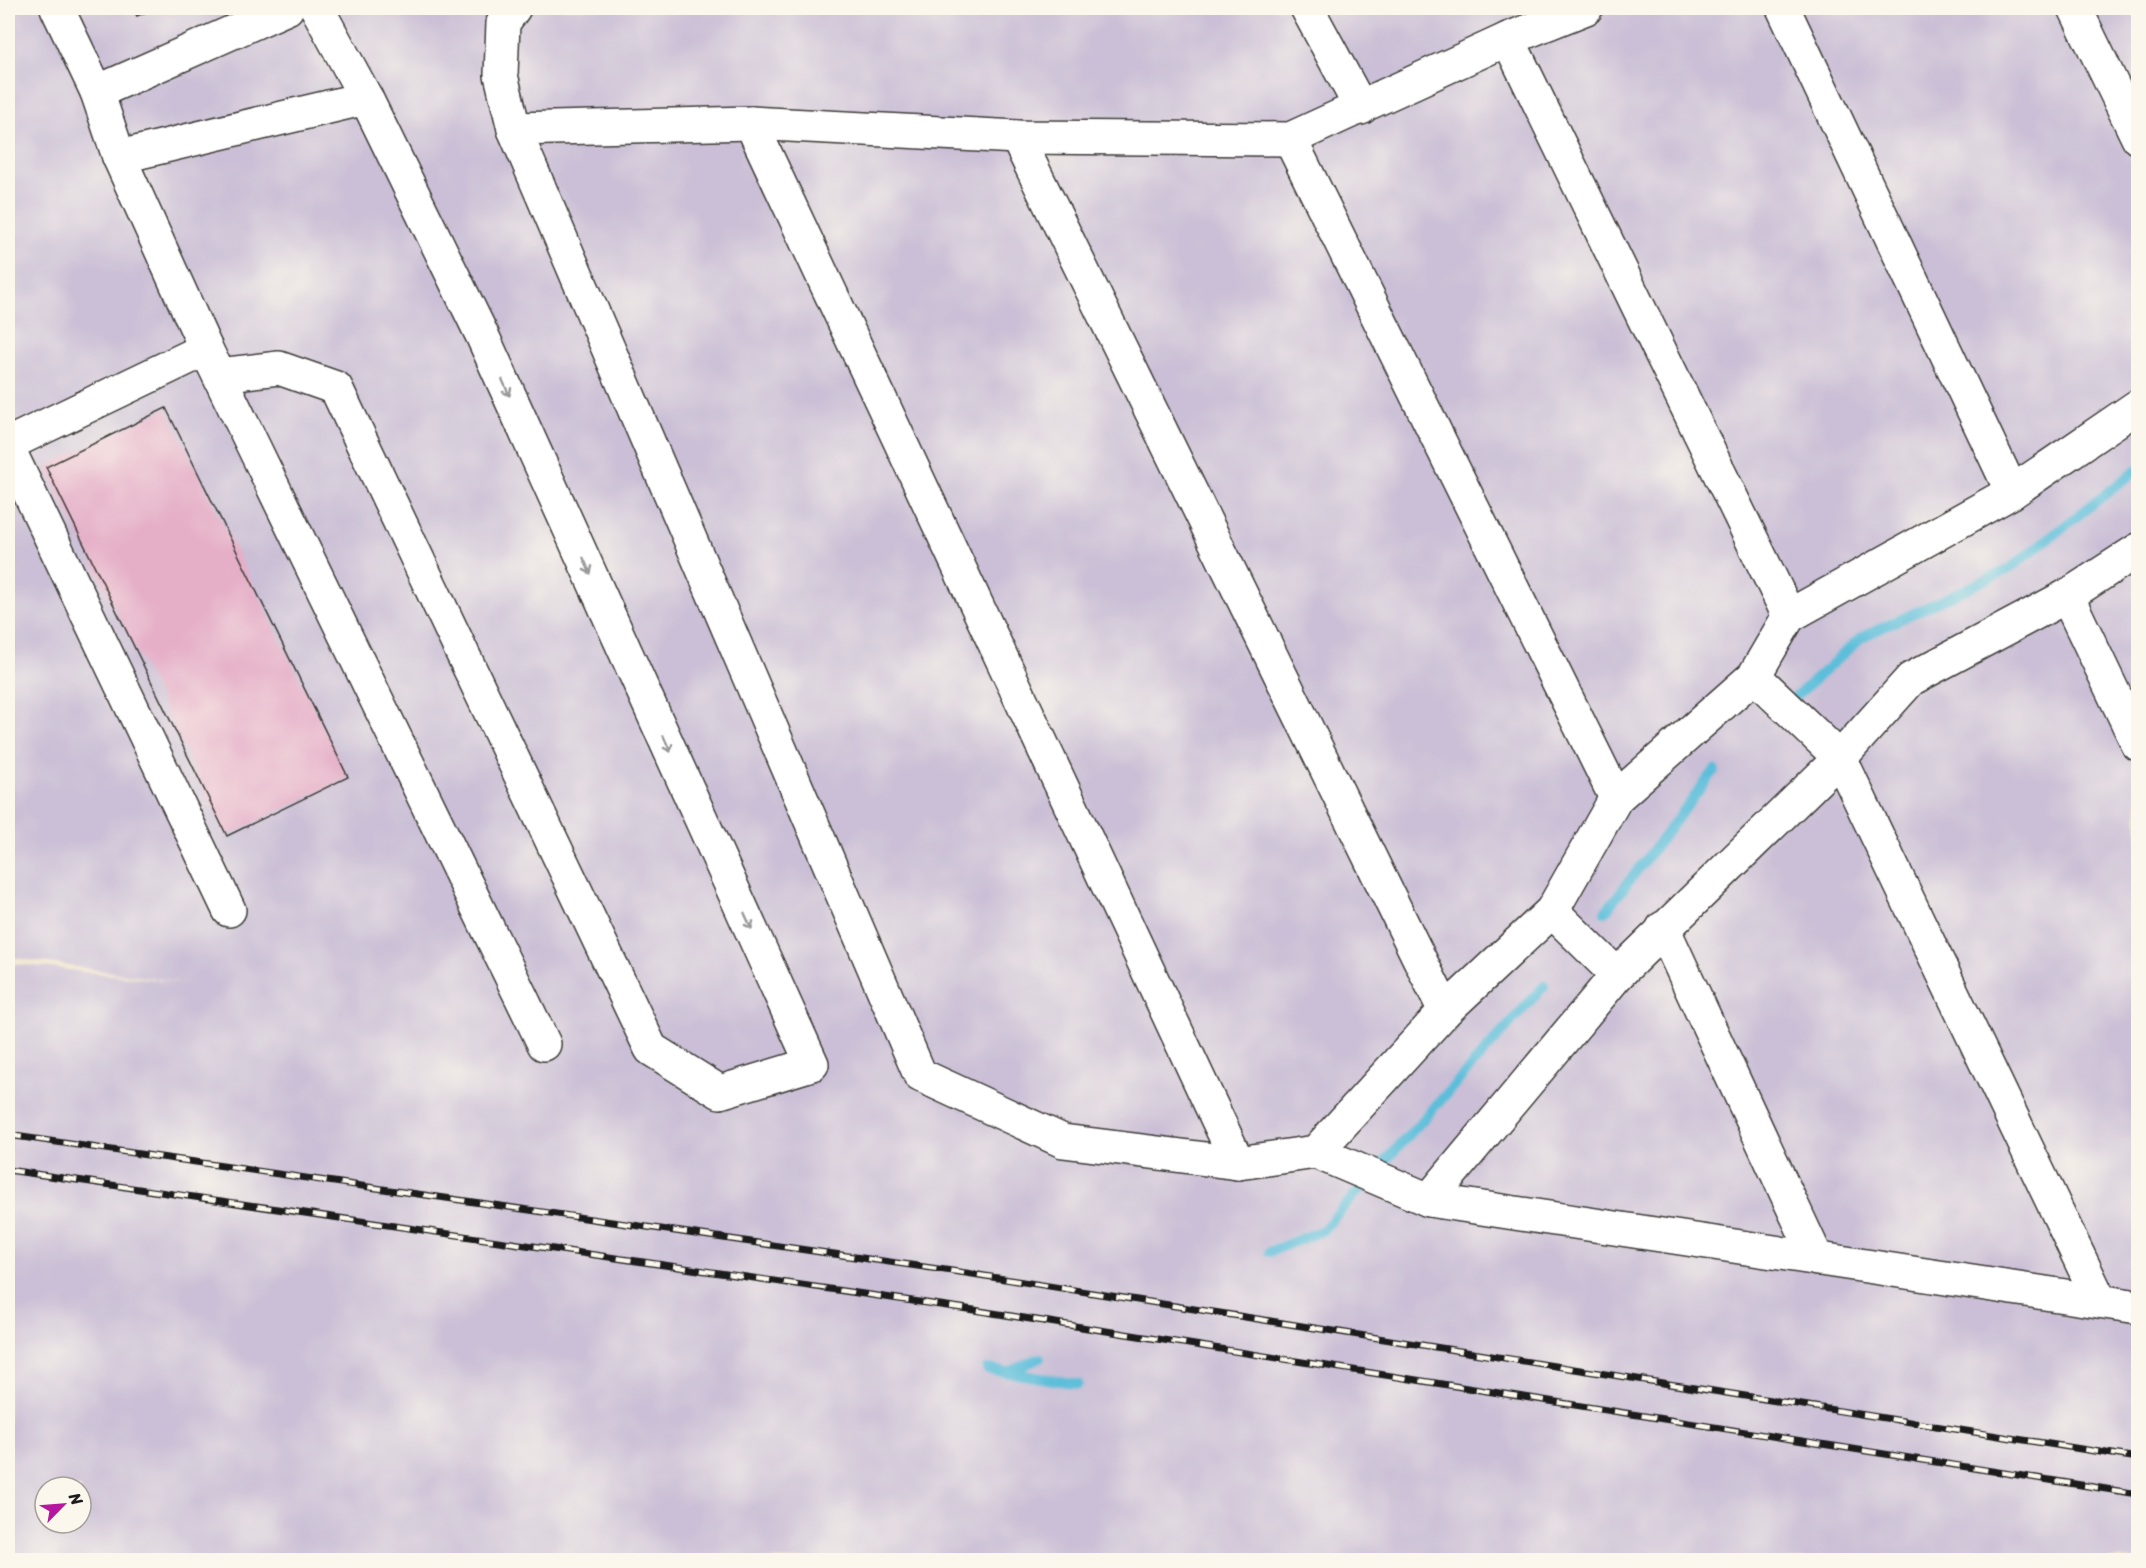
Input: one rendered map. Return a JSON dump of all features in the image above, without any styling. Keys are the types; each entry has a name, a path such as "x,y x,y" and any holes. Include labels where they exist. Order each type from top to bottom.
{"lane":[{"path":"57,8 96,92 119,157 213,362 544,1044"},
{"path":"96,92 287,8"},
{"path":"8,444 213,362 279,368 336,388 651,1049 720,1092 812,1064 482,335 366,98 317,8"},
{"path":"514,8 502,23 501,75 514,129 920,1075 1063,1142 1238,1163 1316,1152 1429,1200 2139,1307"},
{"path":"1307,8 1361,108"},
{"path":"514,129 751,123 1017,137 1290,139 1508,39 1586,8"},
{"path":"1784,8 2012,492"},
{"path":"2075,8 2139,138"},
{"path":"1508,39 1789,616"},
{"path":"119,157 366,98"},
{"path":"751,123 1238,1163"},
{"path":"1017,137 1445,1011"},
{"path":"1290,139 1616,798"},
{"path":"1316,1152 1445,1011 1552,911 1616,798 1754,676 1789,616 2012,492 2139,406"},
{"path":"8,448 229,910"},
{"path":"1429,1200 1617,975 1840,758 1911,680 2067,596 2139,550"},
{"path":"2067,596 2139,744"},
{"path":"1754,676 1840,758 2100,1301"},
{"path":"1552,911 1617,975"},
{"path":"1663,928 1817,1259"}],"shaded area":[{"path":"8,8 2138,8 2138,1560 8,1560 8,963 193,984 8,957"}],"building":[{"path":"132,8 155,8 137,16"},
{"path":"166,408 348,777 227,836 46,467"}],"waterway":[{"path":"1792,700 1862,637 2009,569 2138,469"},
{"path":"1605,912 1715,770"},
{"path":"1269,1252 1323,1230 1544,986"},
{"path":"1009,1372 1040,1358"},
{"path":"987,1369 1078,1384"}],"railway":[{"path":"8,1135 966,1273 2138,1458"},
{"path":"8,1170 961,1308 2138,1494"}]}
